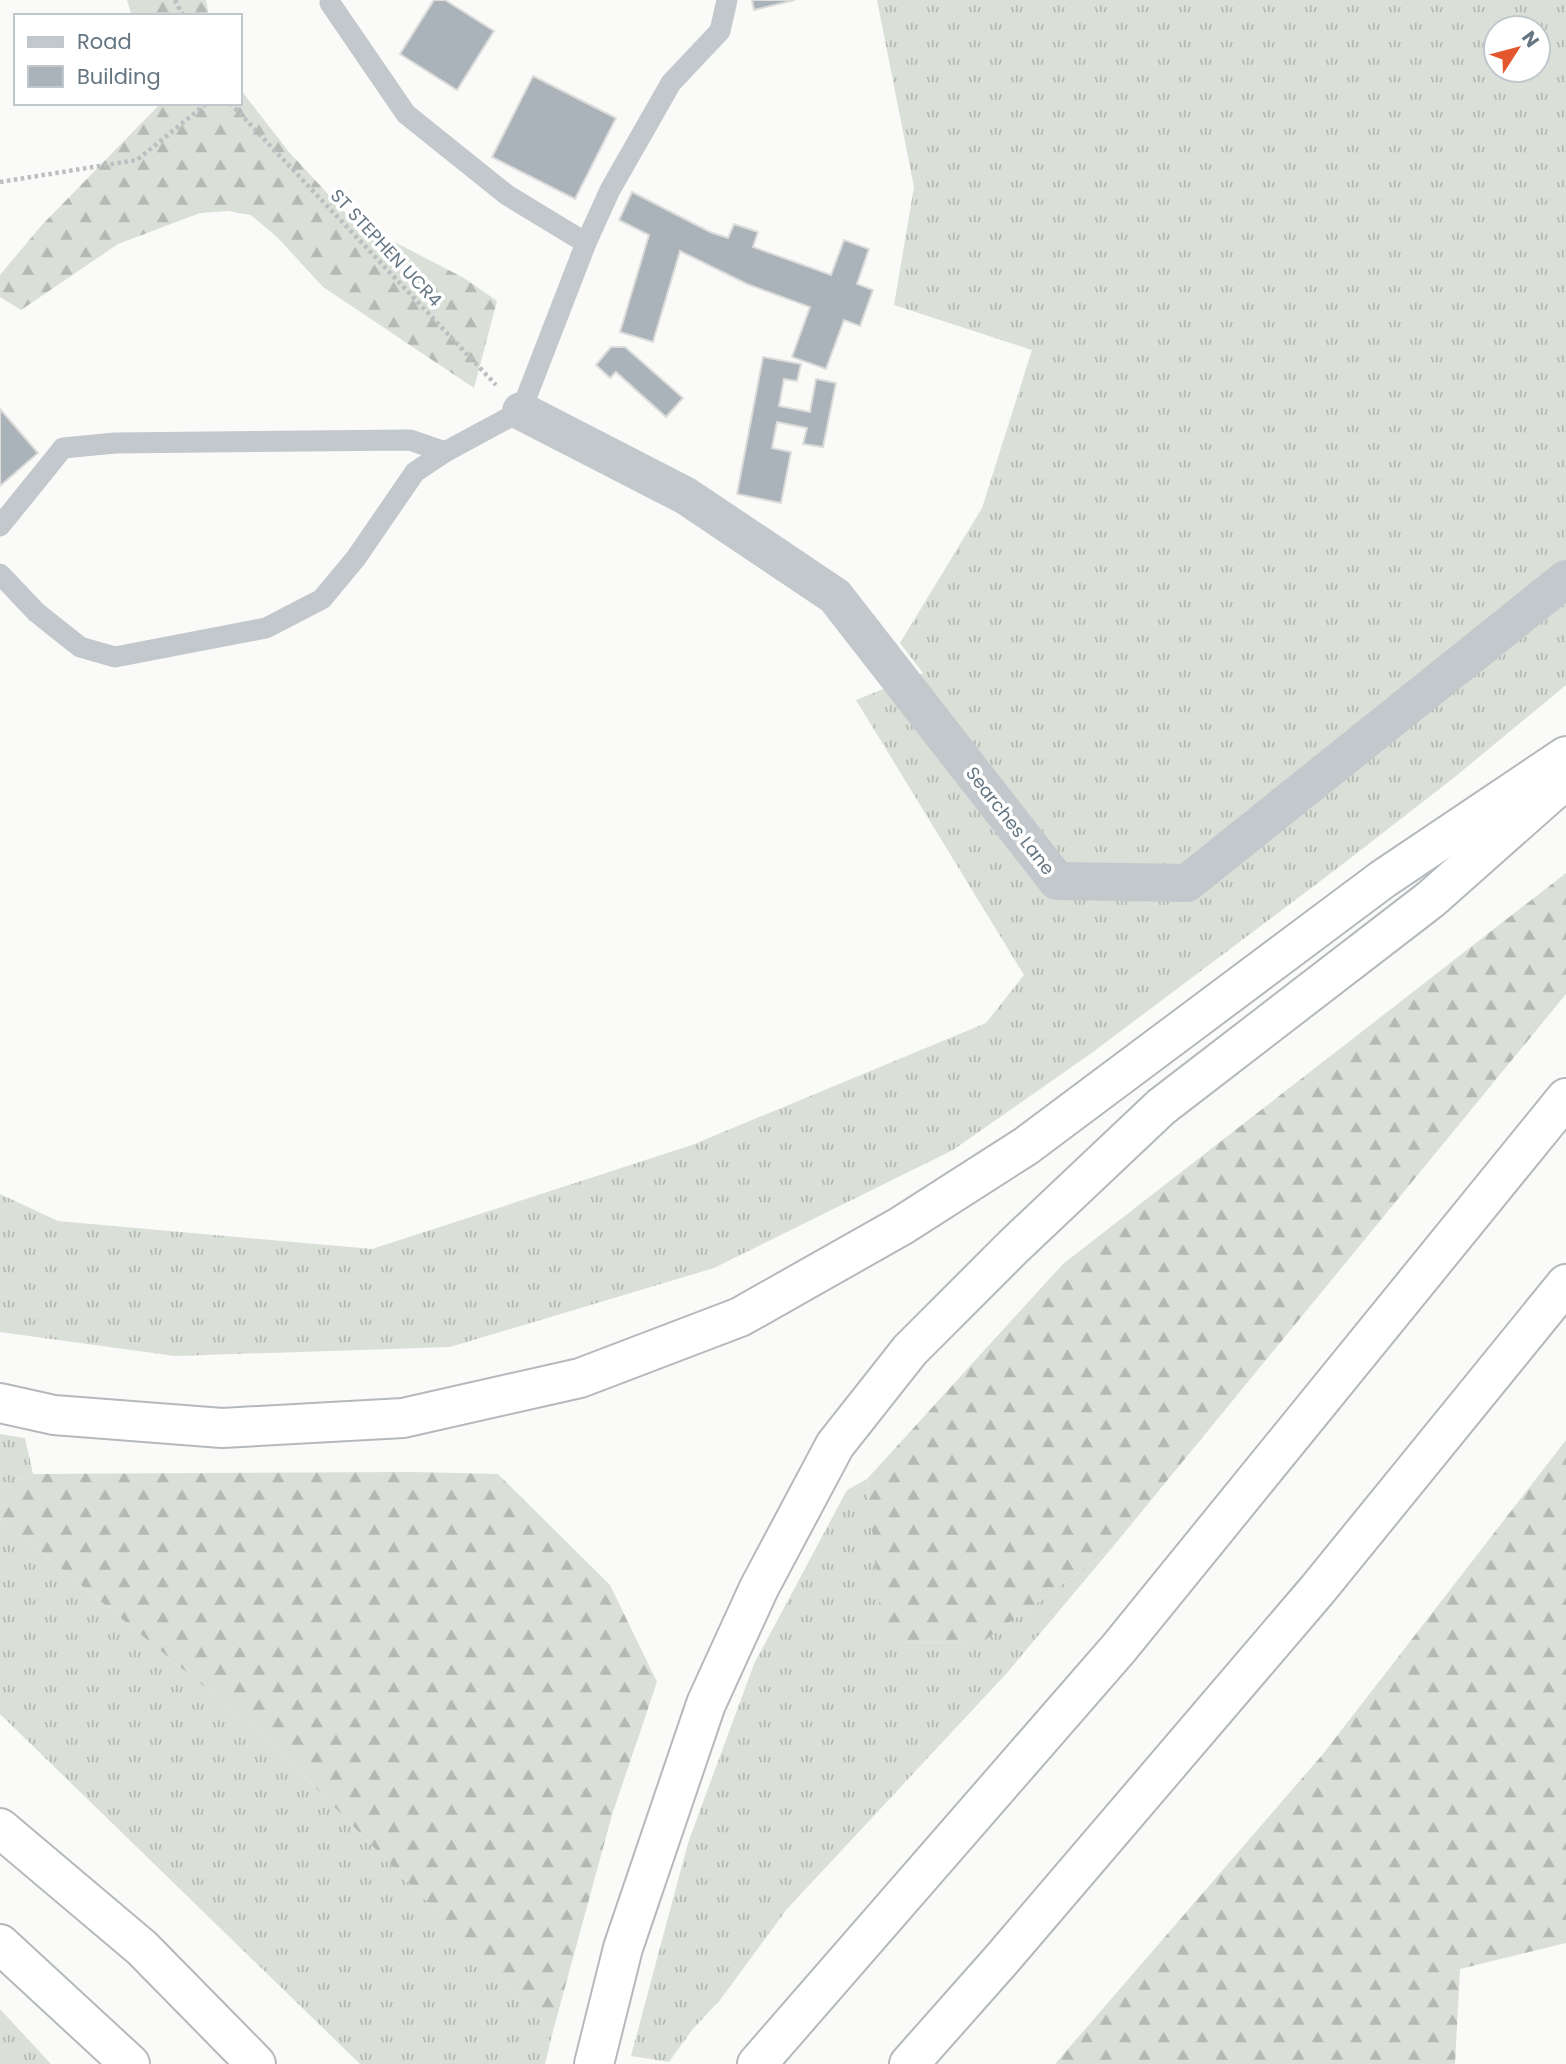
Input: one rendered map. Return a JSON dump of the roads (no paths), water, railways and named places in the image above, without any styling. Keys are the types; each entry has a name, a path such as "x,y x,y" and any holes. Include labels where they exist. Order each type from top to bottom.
{"highway":[{"path":"0,1403 54,1415 222,1429 402,1418 580,1378 740,1317 901,1226 1026,1146 1383,879 1566,756"},
{"path":"598,2046 623,1948 706,1704 758,1588 835,1445 910,1350 1013,1247 1161,1107 1431,899 1566,780"},
{"path":"757,2064 1119,1648 1566,1098"},
{"path":"909,2064 1318,1589 1566,1284"},
{"path":"0,1828 142,1948 256,2064"},
{"path":"0,1944 130,2064"}],"street":[{"name":"Searches Lane","path":"521,411 686,496 835,596 1056,881 1187,883 1566,579"}],"lane":[{"path":"0,574 36,612 80,647 115,657 266,628 322,599 356,558 415,472 521,411 586,243 610,190 671,83 720,31 727,0"},
{"path":"330,3 406,114 507,195 586,243"},
{"path":"0,526 63,448 115,443 410,440 446,452"}]}
